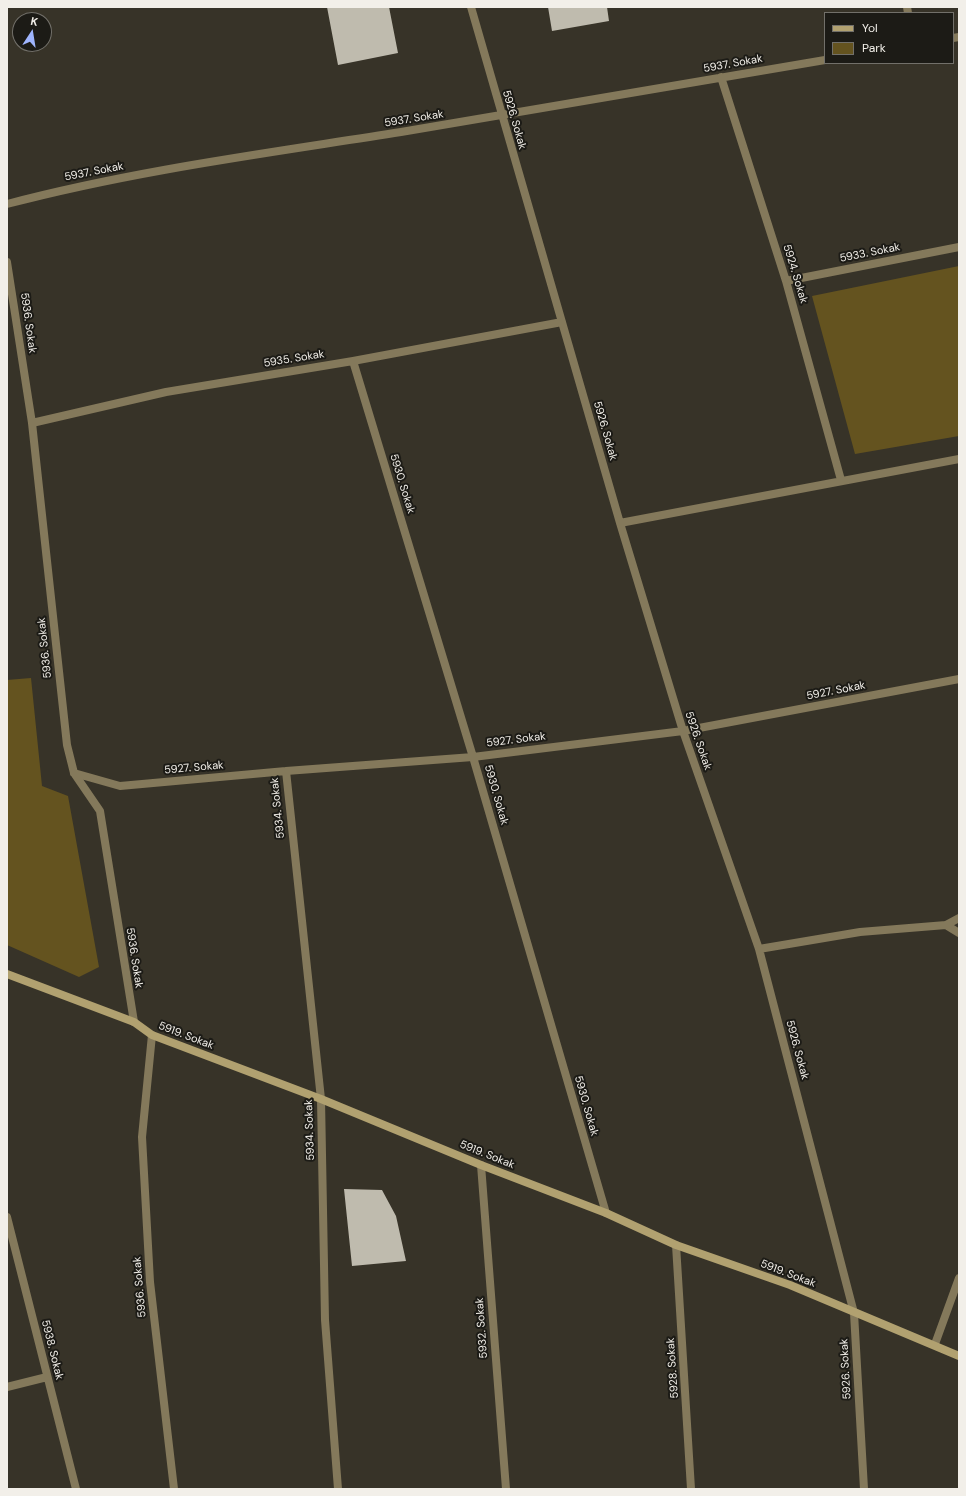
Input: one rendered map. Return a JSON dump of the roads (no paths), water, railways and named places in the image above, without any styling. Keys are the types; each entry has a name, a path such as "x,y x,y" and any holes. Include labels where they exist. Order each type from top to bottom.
{"street":[{"name":"5926. Sokak","path":"471,7 501,116 620,523 683,731 759,949 854,1313 864,1489"},
{"name":"5937. Sokak","path":"7,204 60,190 174,168 501,116 824,60"},
{"name":"5924. Sokak","path":"721,77 786,281 841,480"},
{"name":"5933. Sokak","path":"786,281 959,247"},
{"name":"5936. Sokak","path":"7,262 32,423 67,745 74,773 100,811 134,1022"},
{"name":"5935. Sokak","path":"32,423 166,392 353,361 562,322"},
{"name":"5930. Sokak","path":"353,361 473,757 606,1212"},
{"path":"620,523 841,480 959,459"},
{"name":"5927. Sokak","path":"74,773 120,786 286,771 473,757 683,731 959,679"},
{"name":"5934. Sokak","path":"286,771 321,1099 325,1320 338,1489"},
{"path":"759,949 860,932 946,925 959,918"},
{"path":"946,925 959,933"},
{"name":"5919. Sokak","path":"7,974 134,1022 152,1035 321,1099 480,1165 606,1212 676,1245 790,1285 854,1313 935,1344 959,1356"},
{"name":"5936. Sokak","path":"152,1035 142,1138 150,1282 174,1489"},
{"name":"5932. Sokak","path":"480,1165 506,1489"},
{"name":"5938. Sokak","path":"7,1217 11,1252 47,1377 76,1489"},
{"name":"5928. Sokak","path":"676,1245 691,1489"},
{"path":"935,1344 959,1278"},
{"path":"7,1387 47,1377"}]}
